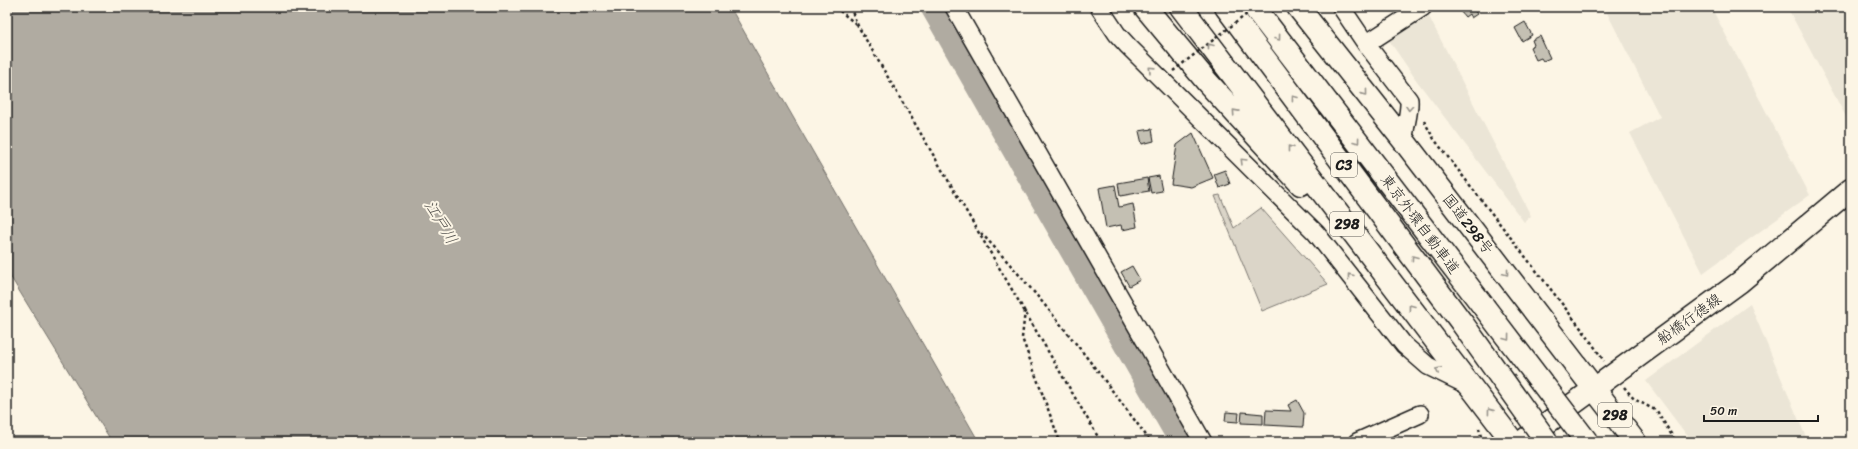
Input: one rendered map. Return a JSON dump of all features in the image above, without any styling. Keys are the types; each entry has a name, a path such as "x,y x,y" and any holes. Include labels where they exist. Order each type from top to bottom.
{"highway":[{"path":"1145,7 1208,83 1368,251"},
{"name":"298","path":"1180,7 1513,442"},
{"name":"東京外環自動車道","path":"1226,7 1462,323 1547,442"},
{"name":"東京外環自動車道","path":"1255,7 1587,442"},
{"name":"国道298号","path":"1298,7 1350,75 1404,141 1596,389 1635,442"},
{"path":"1310,7 1350,75"}],"main road":[{"name":"船橋行徳線","path":"1521,442 1596,389 1740,282 1851,189"}],"street":[{"path":"954,7 1203,442"},
{"path":"1099,7 1117,34 1128,46 1316,233 1404,346 1428,366 1473,388"},
{"path":"1342,7 1366,44 1409,100 1410,107 1404,127 1404,141"},
{"path":"1366,44 1423,7"},
{"path":"1357,442 1420,414"}],"path":[{"path":"835,7 858,26"},
{"path":"850,7 858,26 1101,442"},
{"path":"1173,72 1255,7"},
{"path":"1422,115 1434,139 1587,336 1603,360"},
{"path":"978,230 1020,274 1086,356 1150,442"},
{"path":"1025,311 1022,338 1060,442"},
{"path":"1625,388 1634,399 1657,411 1676,442"},
{"path":"1481,437 1484,442"}],"shaded area":[{"path":"1604,7 1711,7 1810,195 1703,273 1630,133 1660,117"},
{"path":"1787,7 1851,7 1851,126"},
{"path":"1425,9 1531,216 1524,222 1417,81 1386,36"},
{"path":"1220,195 1234,228 1261,208 1328,284 1262,311 1215,196"},
{"path":"1750,304 1808,442 1692,442 1646,381"}],"water":[{"name":"江戸川","path":"7,7 730,7 979,442 112,442 7,271"}],"building":[{"path":"1464,7 1481,7 1475,11 1477,14 1471,18 1469,14 1465,17 1460,11"},
{"path":"1525,22 1532,35 1522,41 1515,28"},
{"path":"1540,36 1550,58 1543,61 1541,58 1536,60 1530,47 1534,45 1532,40"},
{"path":"1152,129 1154,141 1142,144 1139,131"},
{"path":"1193,133 1213,178 1191,187 1171,184 1177,145"},
{"path":"1225,170 1230,184 1219,188 1214,174"},
{"path":"1159,176 1162,191 1151,193 1148,178"},
{"path":"1147,178 1149,191 1120,196 1118,183"},
{"path":"1115,185 1119,207 1133,204 1137,227 1122,230 1121,225 1106,228 1099,188"},
{"path":"1132,266 1140,280 1129,286 1121,272"},
{"path":"1297,400 1304,413 1303,427 1265,425 1266,410 1291,411 1288,405"},
{"path":"1226,412 1239,413 1238,422 1225,421"},
{"path":"1242,412 1263,414 1263,424 1241,423"}],"waterway":[{"path":"934,7 1183,442"}]}
